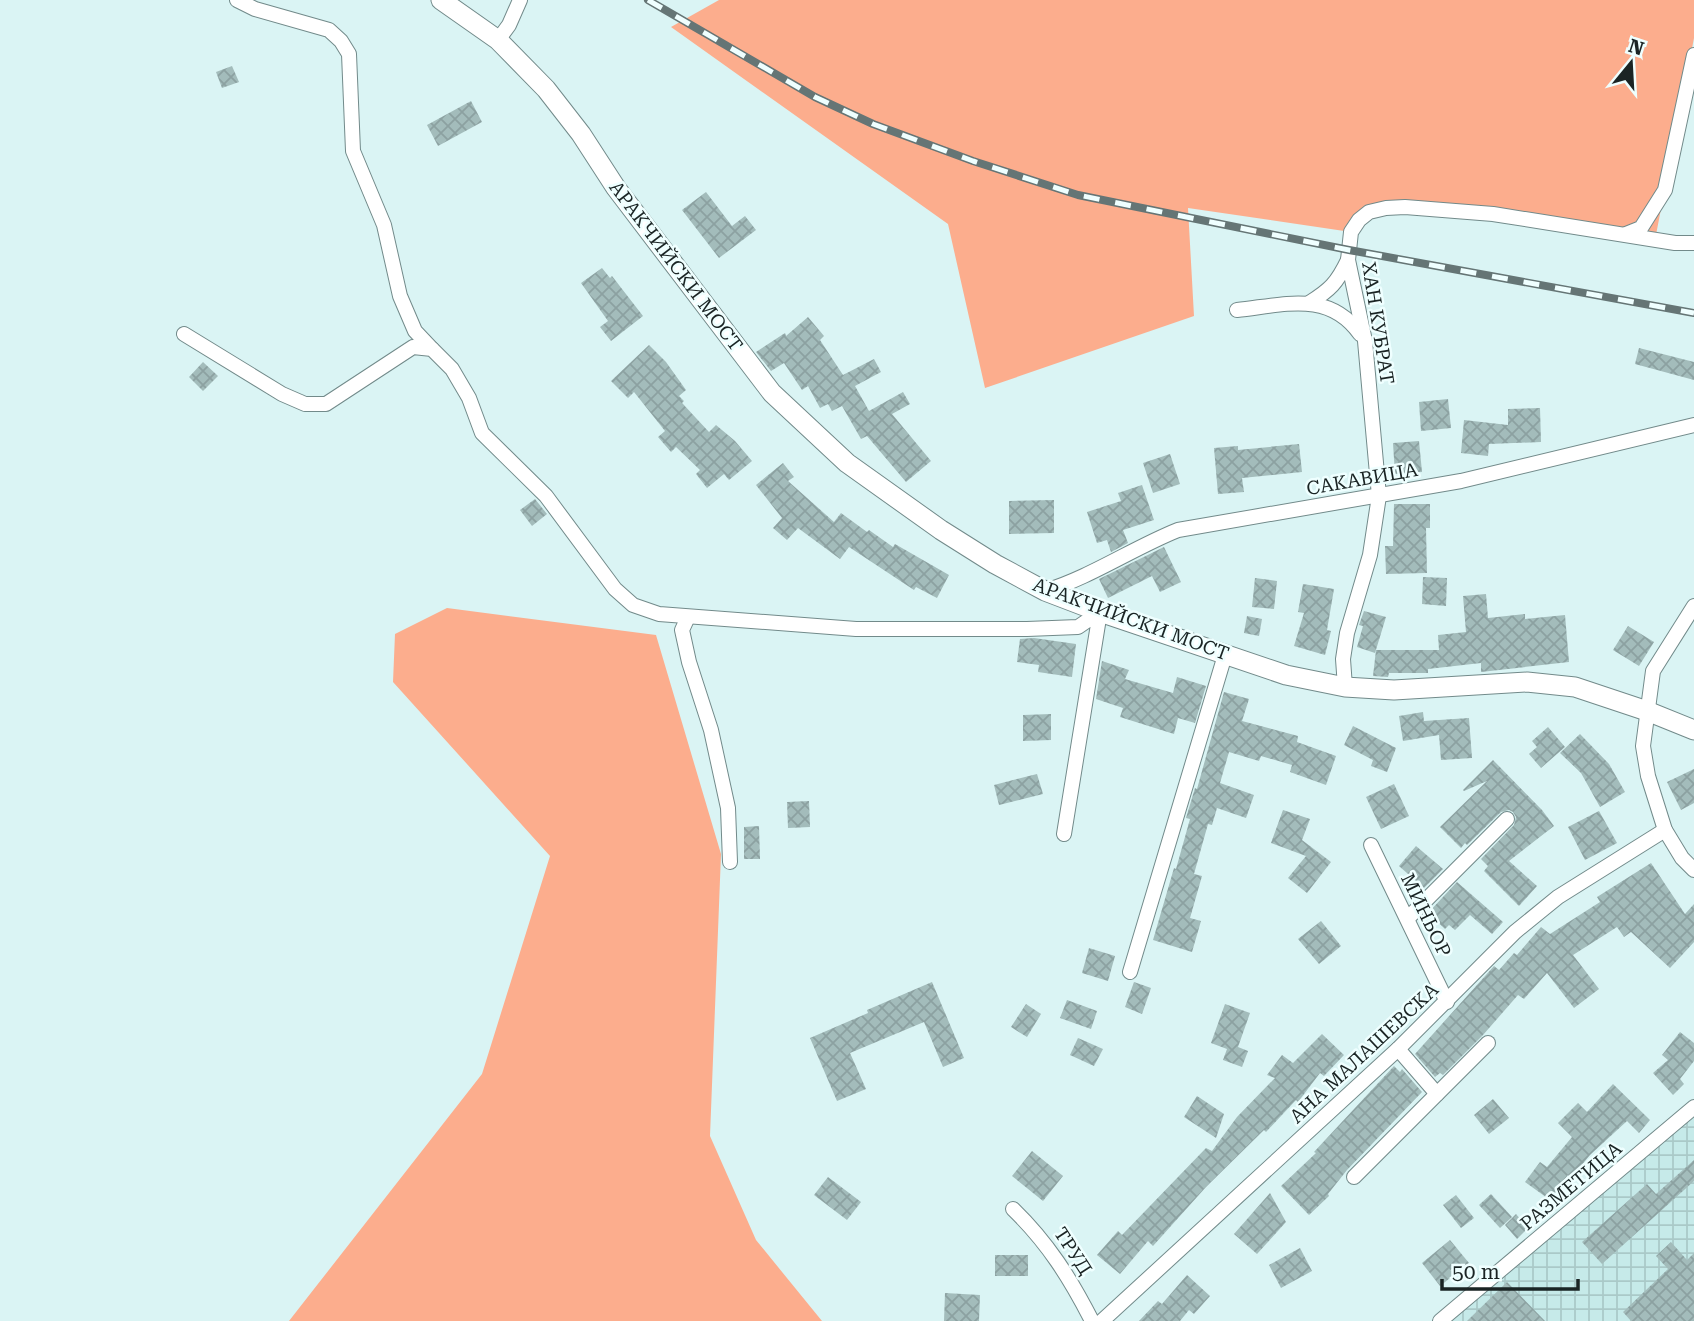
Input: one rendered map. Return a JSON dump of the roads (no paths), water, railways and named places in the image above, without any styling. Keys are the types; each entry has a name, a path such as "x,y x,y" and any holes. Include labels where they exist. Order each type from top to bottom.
{"main road":[{"name":"АРАКЧИЙСКИ МОСТ","path":"441,0 498,40 546,89 772,393 847,463 995,564 1045,591 1100,612 1286,675 1345,687 1394,690 1527,682 1575,687 1694,730"}],"street":[{"path":"237,0 256,9 329,30 341,41 349,54 353,151 384,225 400,296 415,331 452,369 469,398 482,433 546,496 615,589 634,605 659,614 856,629 1078,627 1100,612"},
{"path":"498,40 509,25 520,0"},
{"path":"1625,234 1641,228 1665,190 1694,55"},
{"name":"ХАН КУБРАТ","path":"1345,687 1345,646 1370,555 1378,496 1365,341 1348,260 1351,232 1359,220 1369,212 1405,207 1493,214 1675,243 1694,243"},
{"path":"1309,303 1339,281 1348,260"},
{"path":"1237,310 1309,303 1332,308 1351,321 1365,341"},
{"path":"184,334 282,394 305,404 327,404 413,346 432,349"},
{"name":"САКАВИЦА","path":"1045,591 1062,586 1149,541 1178,530 1461,481 1694,425"},
{"path":"1694,607 1653,671 1643,733 1645,762 1665,830 1682,858 1694,870"},
{"path":"1064,834 1100,612"},
{"path":"688,617 682,630 711,730 728,808 730,862"},
{"path":"1130,972 1225,655"},
{"path":"1408,918 1507,819"},
{"name":"АНА МАЛАШЕВСКА","path":"1102,1321 1398,1049 1515,932 1558,897 1665,830"},
{"name":"МИНЬОР","path":"1371,845 1447,1002"},
{"path":"1354,1177 1488,1043"},
{"path":"1398,1049 1437,1094"},
{"name":"РАЗМЕТИЦА","path":"1440,1321 1694,1107"},
{"name":"ТРУД","path":"1013,1209 1038,1233 1059,1263 1091,1321"}],"railway":[{"path":"648,0 815,97 873,124 973,161 1078,195 1349,250 1694,313"}]}
